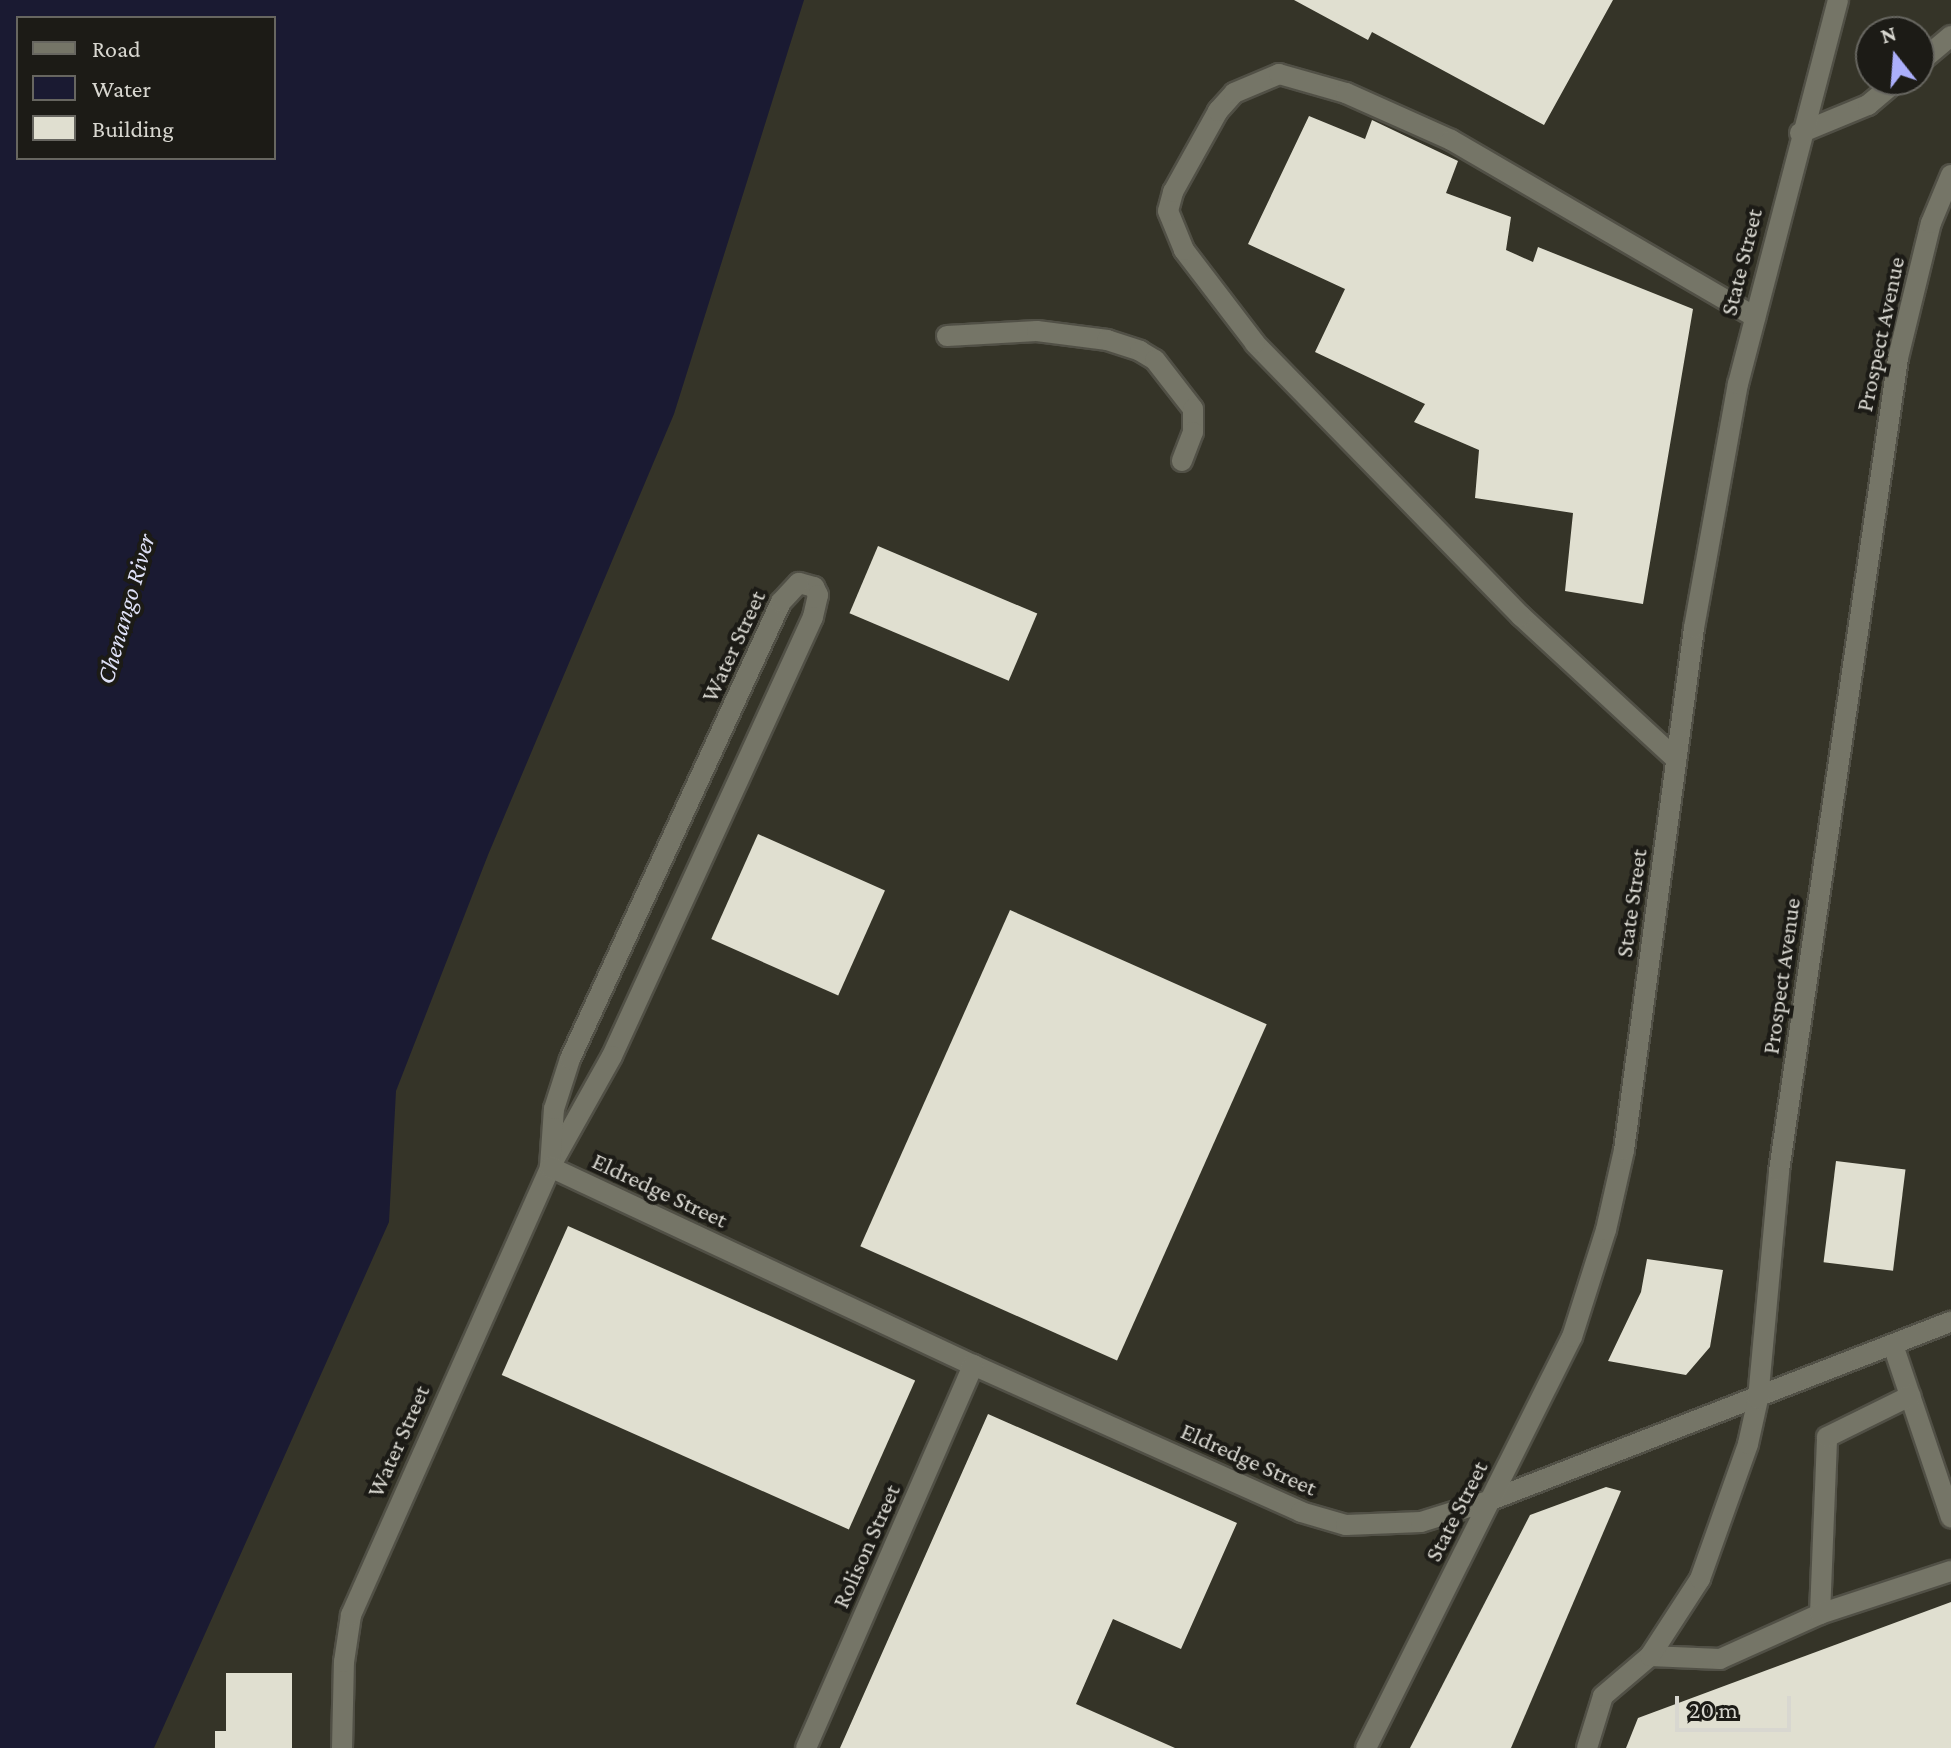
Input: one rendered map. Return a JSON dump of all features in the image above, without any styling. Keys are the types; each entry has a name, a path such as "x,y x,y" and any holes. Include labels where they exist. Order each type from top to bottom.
{"street":[{"name":"State Street","path":"1366,1748 1572,1337 1606,1230 1624,1150 1694,628 1755,317 1800,133 1838,0"},
{"path":"1935,50 1951,36"},
{"path":"1676,759 1521,616 1255,343 1184,250 1168,211 1173,192 1234,93 1255,80 1291,76 1346,93 1451,140 1755,317"},
{"path":"1800,133 1868,105 1879,96"},
{"name":"Prospect Avenue","path":"1587,1748 1603,1696 1650,1656 1700,1579 1731,1499 1758,1399 1779,1171 1898,358 1931,223 1951,175"},
{"path":"947,336 1037,331 1107,340 1140,351 1155,360 1193,409 1193,432 1182,461"},
{"name":"Water Street","path":"342,1748 344,1662 351,1615 550,1167 612,1056 813,617 818,595 808,583 799,583 785,593 570,1059 554,1109 550,1167"},
{"name":"Eldredge Street","path":"550,1167 973,1365 1332,1523 1392,1527 1491,1500 1951,1322"},
{"path":"1893,1345 1951,1517"},
{"name":"Rolison Street","path":"806,1748 973,1365"},
{"path":"1820,1614 1827,1437 1910,1396"},
{"path":"1650,1656 1720,1659 1820,1614 1951,1571"}],"water":[{"name":"Chenango River","path":"0,0 804,0 674,414 488,855 396,1091 389,1222 154,1748 0,1748"}],"building":[{"path":"1294,0 1613,0 1544,125 1372,32 1368,40"},
{"path":"1309,116 1365,139 1372,120 1458,161 1446,193 1511,217 1506,250 1533,262 1538,247 1693,309 1643,604 1565,591 1573,513 1475,498 1479,450 1414,422 1425,404 1315,352 1345,289 1248,244"},
{"path":"878,546 1037,614 1009,681 849,613"},
{"path":"758,834 885,891 838,996 711,939"},
{"path":"1010,910 1267,1024 1117,1360 860,1246"},
{"path":"1836,1161 1905,1170 1893,1271 1824,1262"},
{"path":"568,1226 915,1381 849,1529 502,1375"},
{"path":"1647,1259 1723,1270 1710,1347 1686,1375 1608,1361 1641,1292"},
{"path":"988,1414 1237,1523 1181,1649 1113,1619 1076,1704 1175,1748 840,1748"},
{"path":"1606,1487 1621,1491 1511,1748 1410,1748 1530,1515"},
{"path":"1951,1602 1951,1748 1626,1748 1638,1718"},
{"path":"226,1673 292,1673 292,1748 215,1748 215,1731 226,1731"}]}
